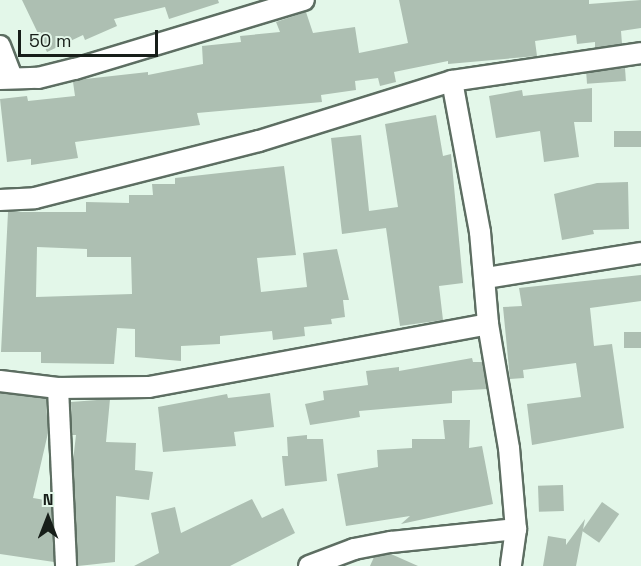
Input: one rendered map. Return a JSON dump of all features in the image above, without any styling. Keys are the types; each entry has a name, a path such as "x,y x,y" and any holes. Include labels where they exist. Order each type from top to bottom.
{"street":[{"path":"0,46 6,78 38,78 304,0"},
{"path":"0,200 35,198 259,141 452,81 641,53"},
{"path":"452,81 486,278 488,324 509,448 516,529 511,566"},
{"path":"486,278 641,253"},
{"path":"0,381 58,388 149,387 488,324"},
{"path":"58,388 66,566"},
{"path":"309,566 354,549 391,542 516,529"}],"building":[{"path":"22,0 218,0 219,3 169,19 165,7 114,19 117,26 85,40 83,35 47,52"},
{"path":"399,0 589,0 589,4 641,0 641,28 621,31 622,44 595,48 595,42 577,44 576,35 535,41 537,56 448,64 448,61 394,72 396,82 380,86 378,78 355,81 356,90 321,95 322,102 197,113 200,125 75,142 78,158 31,165 31,159 7,162 0,99 27,96 28,101 75,96 73,82 85,79 148,72 148,75 203,64 202,46 241,42 240,36 280,32 276,22 306,12 313,33 355,27 359,53 408,43"},
{"path":"625,68 626,81 587,84 586,71"},
{"path":"592,88 592,122 574,122 579,157 544,162 540,131 496,138 489,96 522,90 523,96"},
{"path":"436,115 443,156 451,154 463,283 439,286 443,320 400,326 386,228 342,234 331,138 361,135 369,211 398,207 385,124"},
{"path":"614,131 641,131 641,147 614,147"},
{"path":"284,166 296,255 257,258 261,292 307,287 303,253 337,249 349,300 343,300 345,317 331,319 332,324 304,327 305,336 273,340 272,331 220,336 220,344 181,346 181,361 135,357 135,329 117,328 114,364 41,363 41,352 1,352 8,212 86,212 86,202 129,203 129,195 153,195 152,184 175,184 175,178","holes":["37,247 87,249 87,257 131,257 132,294 36,297"]},
{"path":"628,182 629,229 593,230 594,234 562,240 554,194 597,183"},
{"path":"641,275 641,301 590,308 594,346 612,344 624,428 532,445 527,404 581,397 576,363 523,370 524,378 510,379 503,307 522,306 519,288"},
{"path":"624,332 641,332 641,348 624,348"},
{"path":"472,358 473,362 482,362 487,389 452,391 452,403 359,411 360,417 310,425 305,404 324,400 323,391 368,385 366,371 399,367 399,371"},
{"path":"0,393 46,399 48,433 33,498 51,501 54,562 0,554"},
{"path":"270,393 274,427 234,432 236,446 163,452 158,407 227,394 228,398"},
{"path":"110,399 106,442 136,443 135,470 153,472 149,500 116,496 115,562 78,566 73,461 76,435 72,435 71,402"},
{"path":"443,420 470,420 469,448 482,446 493,504 401,524 410,516 346,526 337,474 378,467 377,450 412,448 412,439 445,439"},
{"path":"307,435 307,439 323,439 327,481 285,486 282,456 288,456 287,437"},
{"path":"563,485 564,511 539,512 538,486"},
{"path":"252,499 262,518 283,508 295,533 230,566 134,566 159,553 151,513 175,507 181,533"},
{"path":"602,502 619,514 599,543 582,531"},
{"path":"585,519 576,566 543,566 548,536 566,539 566,545"},
{"path":"391,554 418,566 370,566 374,557"}]}
